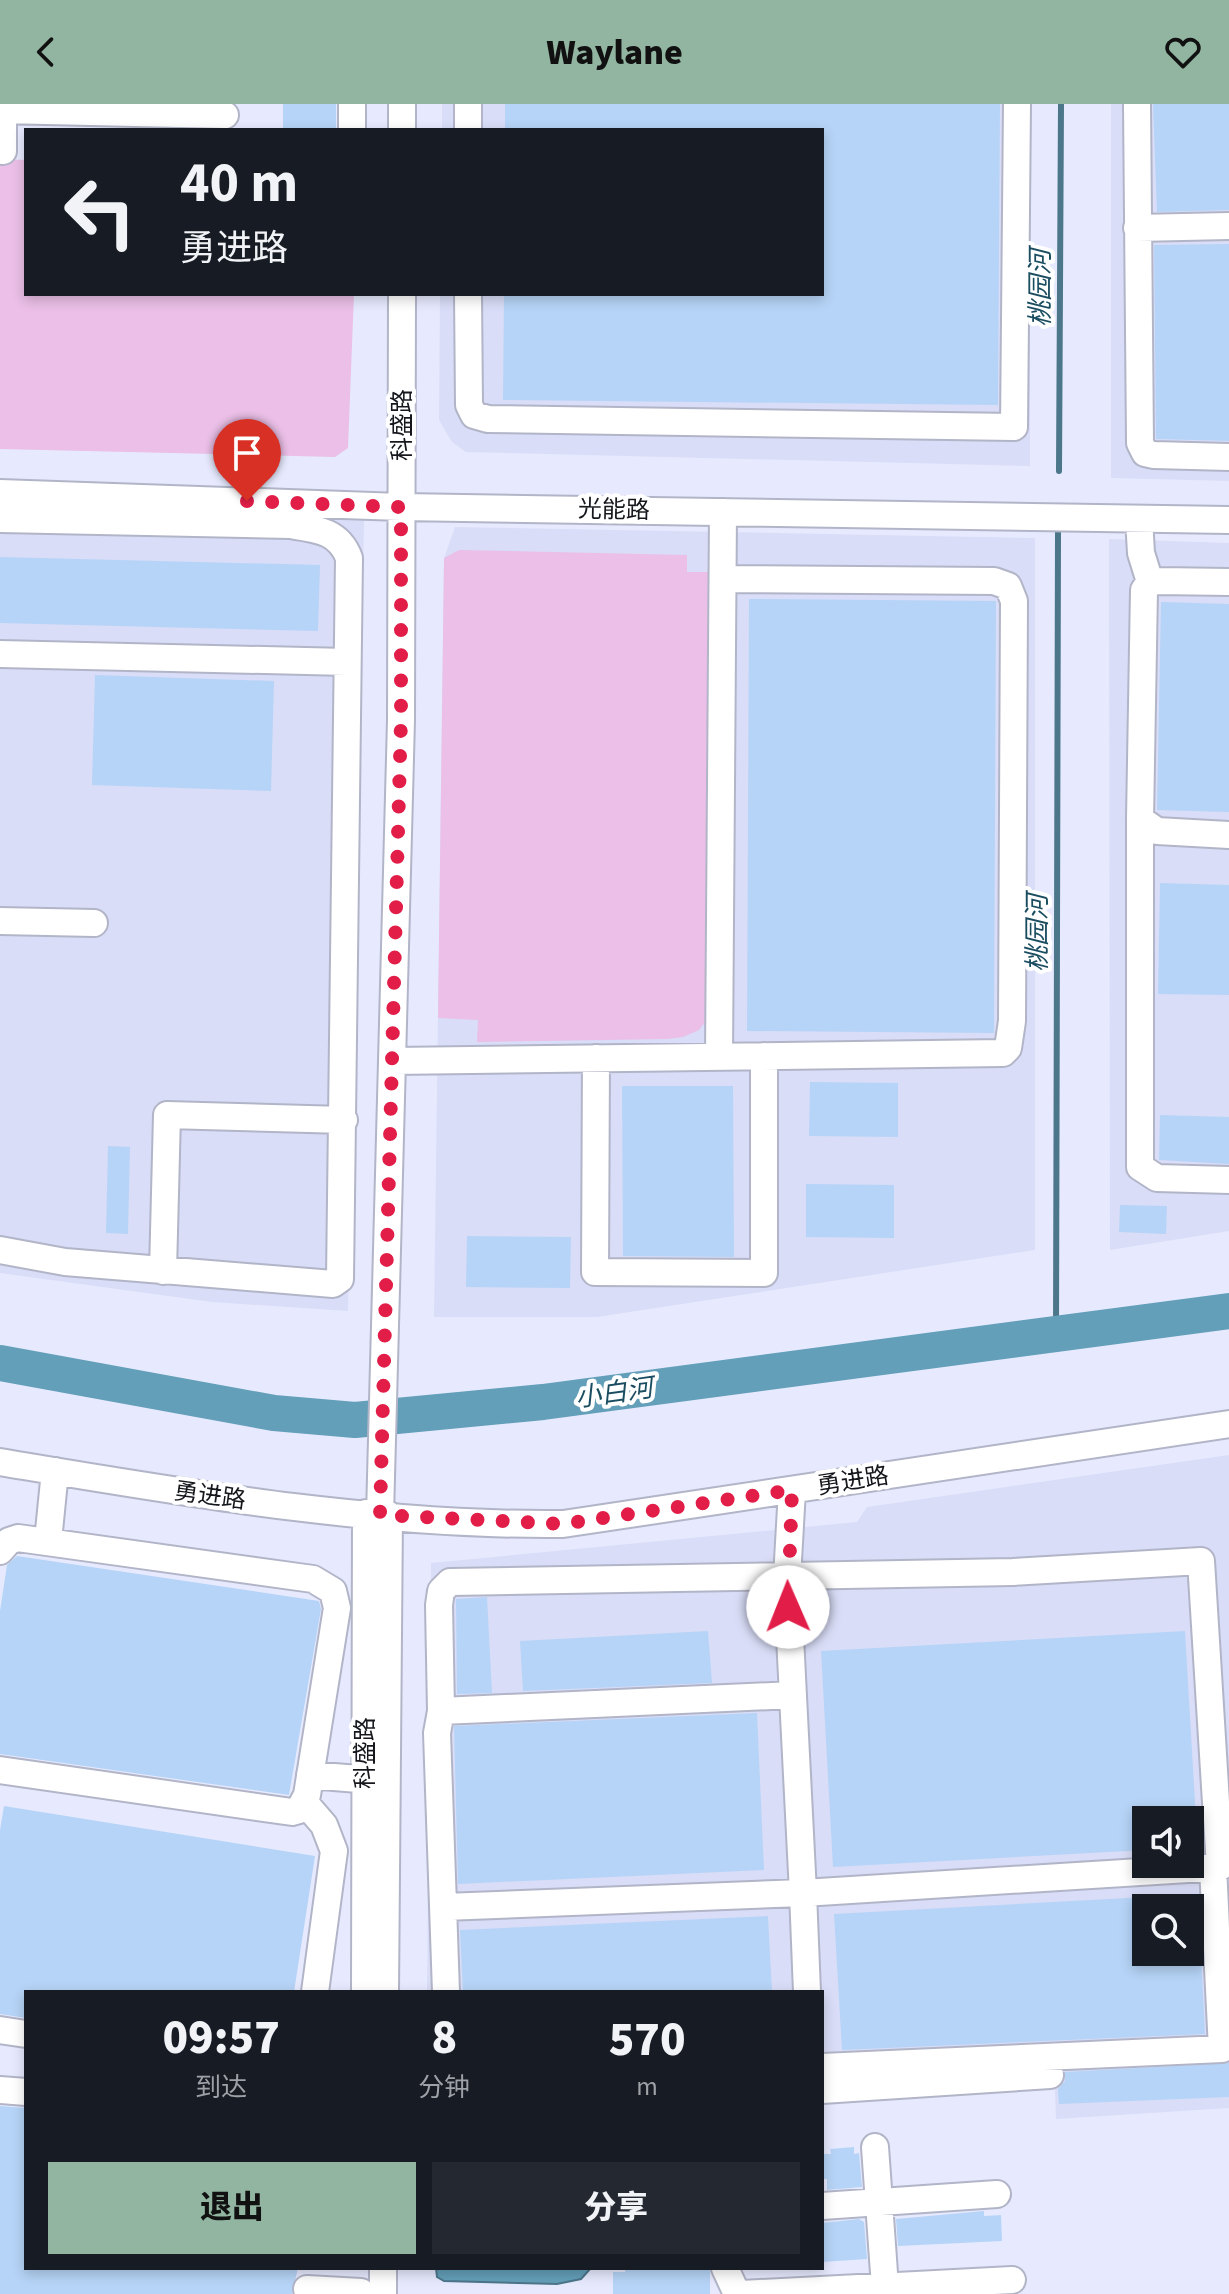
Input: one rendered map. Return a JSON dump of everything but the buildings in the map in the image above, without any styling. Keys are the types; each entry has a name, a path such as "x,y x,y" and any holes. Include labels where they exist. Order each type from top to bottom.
{"street":[{"path":"352,104 352,128"},
{"path":"402,104 402,128"},
{"path":"468,104 468,128"},
{"path":"468,296 469,405 474,415 488,419 1014,427 1017,104"},
{"path":"1137,104 1140,443 1145,453 1154,455 1229,457"},
{"path":"10,151 2,108 225,116"},
{"path":"1137,228 1229,226"},
{"name":"科盛路","path":"365,1990 376,1780 378,1514 385,1369 401,720 402,296"},
{"name":"光能路","path":"0,493 401,507 1229,520"},
{"path":"719,1057 723,512"},
{"path":"0,519 290,525 329,534 343,542 349,558 340,1279 333,1284 163,1271 65,1262 0,1250"},
{"path":"1139,519 1141,553 1150,582 1142,600 1140,1167 1157,1178 1229,1180"},
{"path":"393,1061 1003,1053 1008,1048 1012,1021 1014,601 1008,586 994,581 723,579"},
{"path":"1150,582 1229,582"},
{"path":"0,654 347,662"},
{"path":"1140,819 1157,831 1229,835"},
{"path":"0,921 94,923"},
{"path":"596,1058 595,1272 764,1273 764,1056"},
{"path":"163,1271 167,1115 344,1120"},
{"name":"勇进路","path":"0,1462 212,1498 378,1514 563,1524 1229,1424"},
{"path":"48,1541 55,1471"},
{"path":"792,1490 787,1578 807,1990"},
{"path":"0,1551 9,1541 18,1538 313,1579 333,1591 337,1608 305,1803 292,1812 0,1770"},
{"path":"444,1907 803,1893 1220,1867 1201,1561 1013,1572 787,1578 466,1579 450,1582 441,1591 439,1605 441,1711 437,1733 446,1990"},
{"path":"441,1711 793,1695"},
{"path":"310,1775 376,1780"},
{"name":"科盛路","path":"376,1780 385,1990"},
{"path":"305,1803 324,1825 334,1851 315,1990"},
{"path":"824,2067 1222,2049 1213,1867"},
{"path":"0,2030 24,2034"},
{"path":"824,2090 1050,2075"},
{"path":"0,2090 24,2092"},
{"path":"875,2147 885,2287"},
{"path":"824,2206 997,2194"},
{"path":"307,2284 367,2287 381,2270"},
{"path":"726,2270 739,2294 1012,2280"}],"shaded area":[{"path":"442,104 1030,104 1030,466 466,452 452,442 439,420 440,296 824,296 824,128 442,128"},
{"path":"1111,104 1229,104 1229,481 1111,478"},
{"path":"0,159 24,160 24,296 354,296 348,448 335,457 0,449"},
{"path":"0,510 364,520 348,1311 212,1302 0,1273"},
{"path":"455,527 1035,538 1035,1250 597,1317 434,1317 444,558"},
{"path":"1109,539 1229,543 1229,1231 1110,1250"},
{"path":"459,550 687,555 687,572 711,572 706,1021 699,1030 668,1039 477,1042 478,1020 438,1018 444,558"},
{"path":"1229,1455 1229,2108 1056,2119 1054,2064 824,2077 824,1990 427,1990 431,1563 857,1522 867,1507"}],"water":[{"path":"436,2270 589,2270 581,2279 557,2284 444,2281 437,2277"}],"waterway":[{"name":"桃园河","path":"1059,471 1061,104"},
{"name":"桃园河","path":"1056,1334 1058,532"},
{"name":"小白河","path":"0,1363 274,1413 355,1420 543,1402 1229,1311"}],"route":[{"path":"247,501 401,507 401,720 380,1515 563,1524 792,1490 788,1607"}]}
